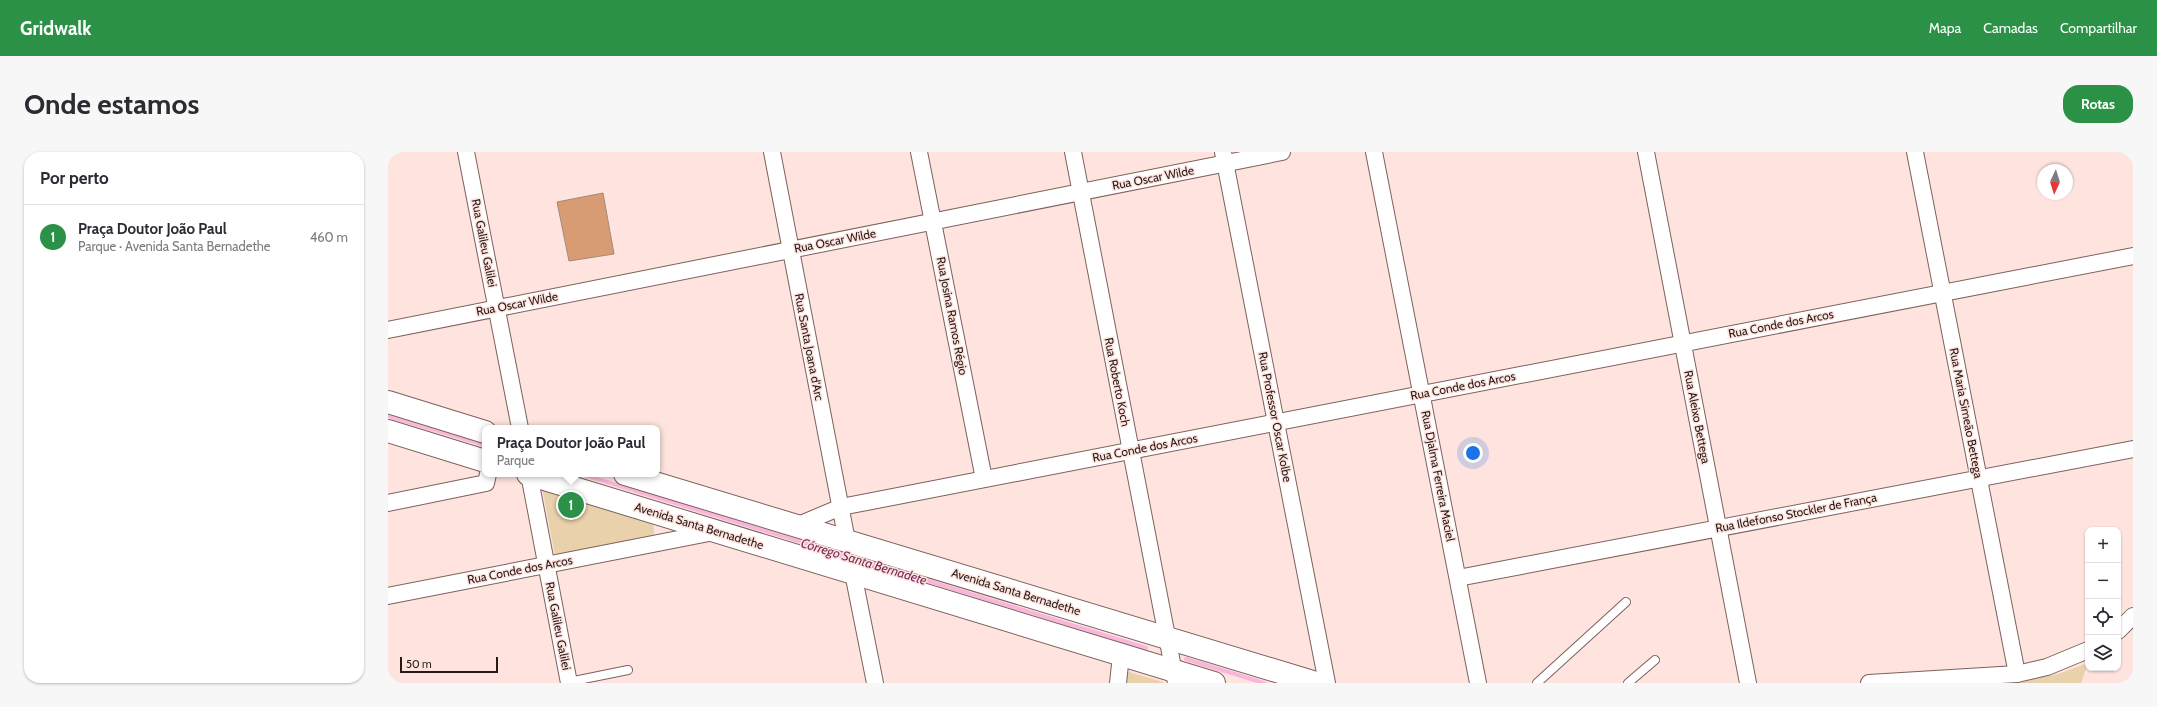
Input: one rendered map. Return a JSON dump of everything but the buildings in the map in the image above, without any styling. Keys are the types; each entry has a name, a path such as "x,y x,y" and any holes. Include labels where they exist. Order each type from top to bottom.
{"main road":[{"path":"388,402 482,431"},
{"path":"388,431 482,460"},
{"name":"Avenida Santa Bernadethe","path":"538,477 1121,655 1175,677 1214,683"},
{"name":"Avenida Santa Bernadethe","path":"635,477 1316,683"}],"street":[{"name":"Rua Galileu Galilei","path":"466,152 519,425"},
{"name":"Rua Santa Joana d'Arc","path":"772,152 847,541"},
{"name":"Rua Josina Ramos Régio","path":"920,152 984,479"},
{"name":"Rua Roberto Koch","path":"1072,152 1175,677"},
{"name":"Rua Oscar Wilde","path":"388,330 1080,192 1224,158 1282,152"},
{"name":"Rua Djalma Ferreira Maciel","path":"1374,152 1478,683"},
{"name":"Rua Aleixo Bettega","path":"1646,152 1748,683"},
{"name":"Rua Maria Simeão Bettega","path":"1916,152 2017,674"},
{"name":"Rua Professor Oscar Kolbe","path":"1224,158 1328,683"},
{"name":"Rua Conde dos Arcos","path":"796,526 840,507 2133,256"},
{"name":"Rua Ildefonso Stockler de França","path":"1458,578 2133,448"},
{"path":"388,503 486,483 487,477"},
{"name":"Rua Galileu Galilei","path":"529,477 569,682"},
{"path":"653,544 663,537 665,526 662,515"},
{"name":"Rua Conde dos Arcos","path":"388,596 716,532"},
{"path":"853,573 875,683"},
{"path":"2121,627 2133,616"},
{"path":"1869,683 1939,681 2017,674 2047,667 2085,651"},
{"path":"1118,683 1121,655"}],"lane":[{"path":"1537,683 1626,602"},
{"path":"1628,683 1655,660"},
{"path":"569,682 628,670"}],"shaded area":[{"path":"542,488 652,522 654,534 649,538 555,555"},
{"path":"2085,664 2085,671 2081,683 2013,683 2058,674"},
{"path":"1126,671 1163,682 1163,683 1125,683"}],"waterway":[{"name":"Córrego Santa Bernadete","path":"388,416 482,444"},
{"name":"Córrego Santa Bernadete","path":"591,477 1146,648"},
{"name":"Córrego Santa Bernadete","path":"1186,659 1264,683"}],"place":[{"name":"Praça Doutor João Paul","path":"571,505"}]}
